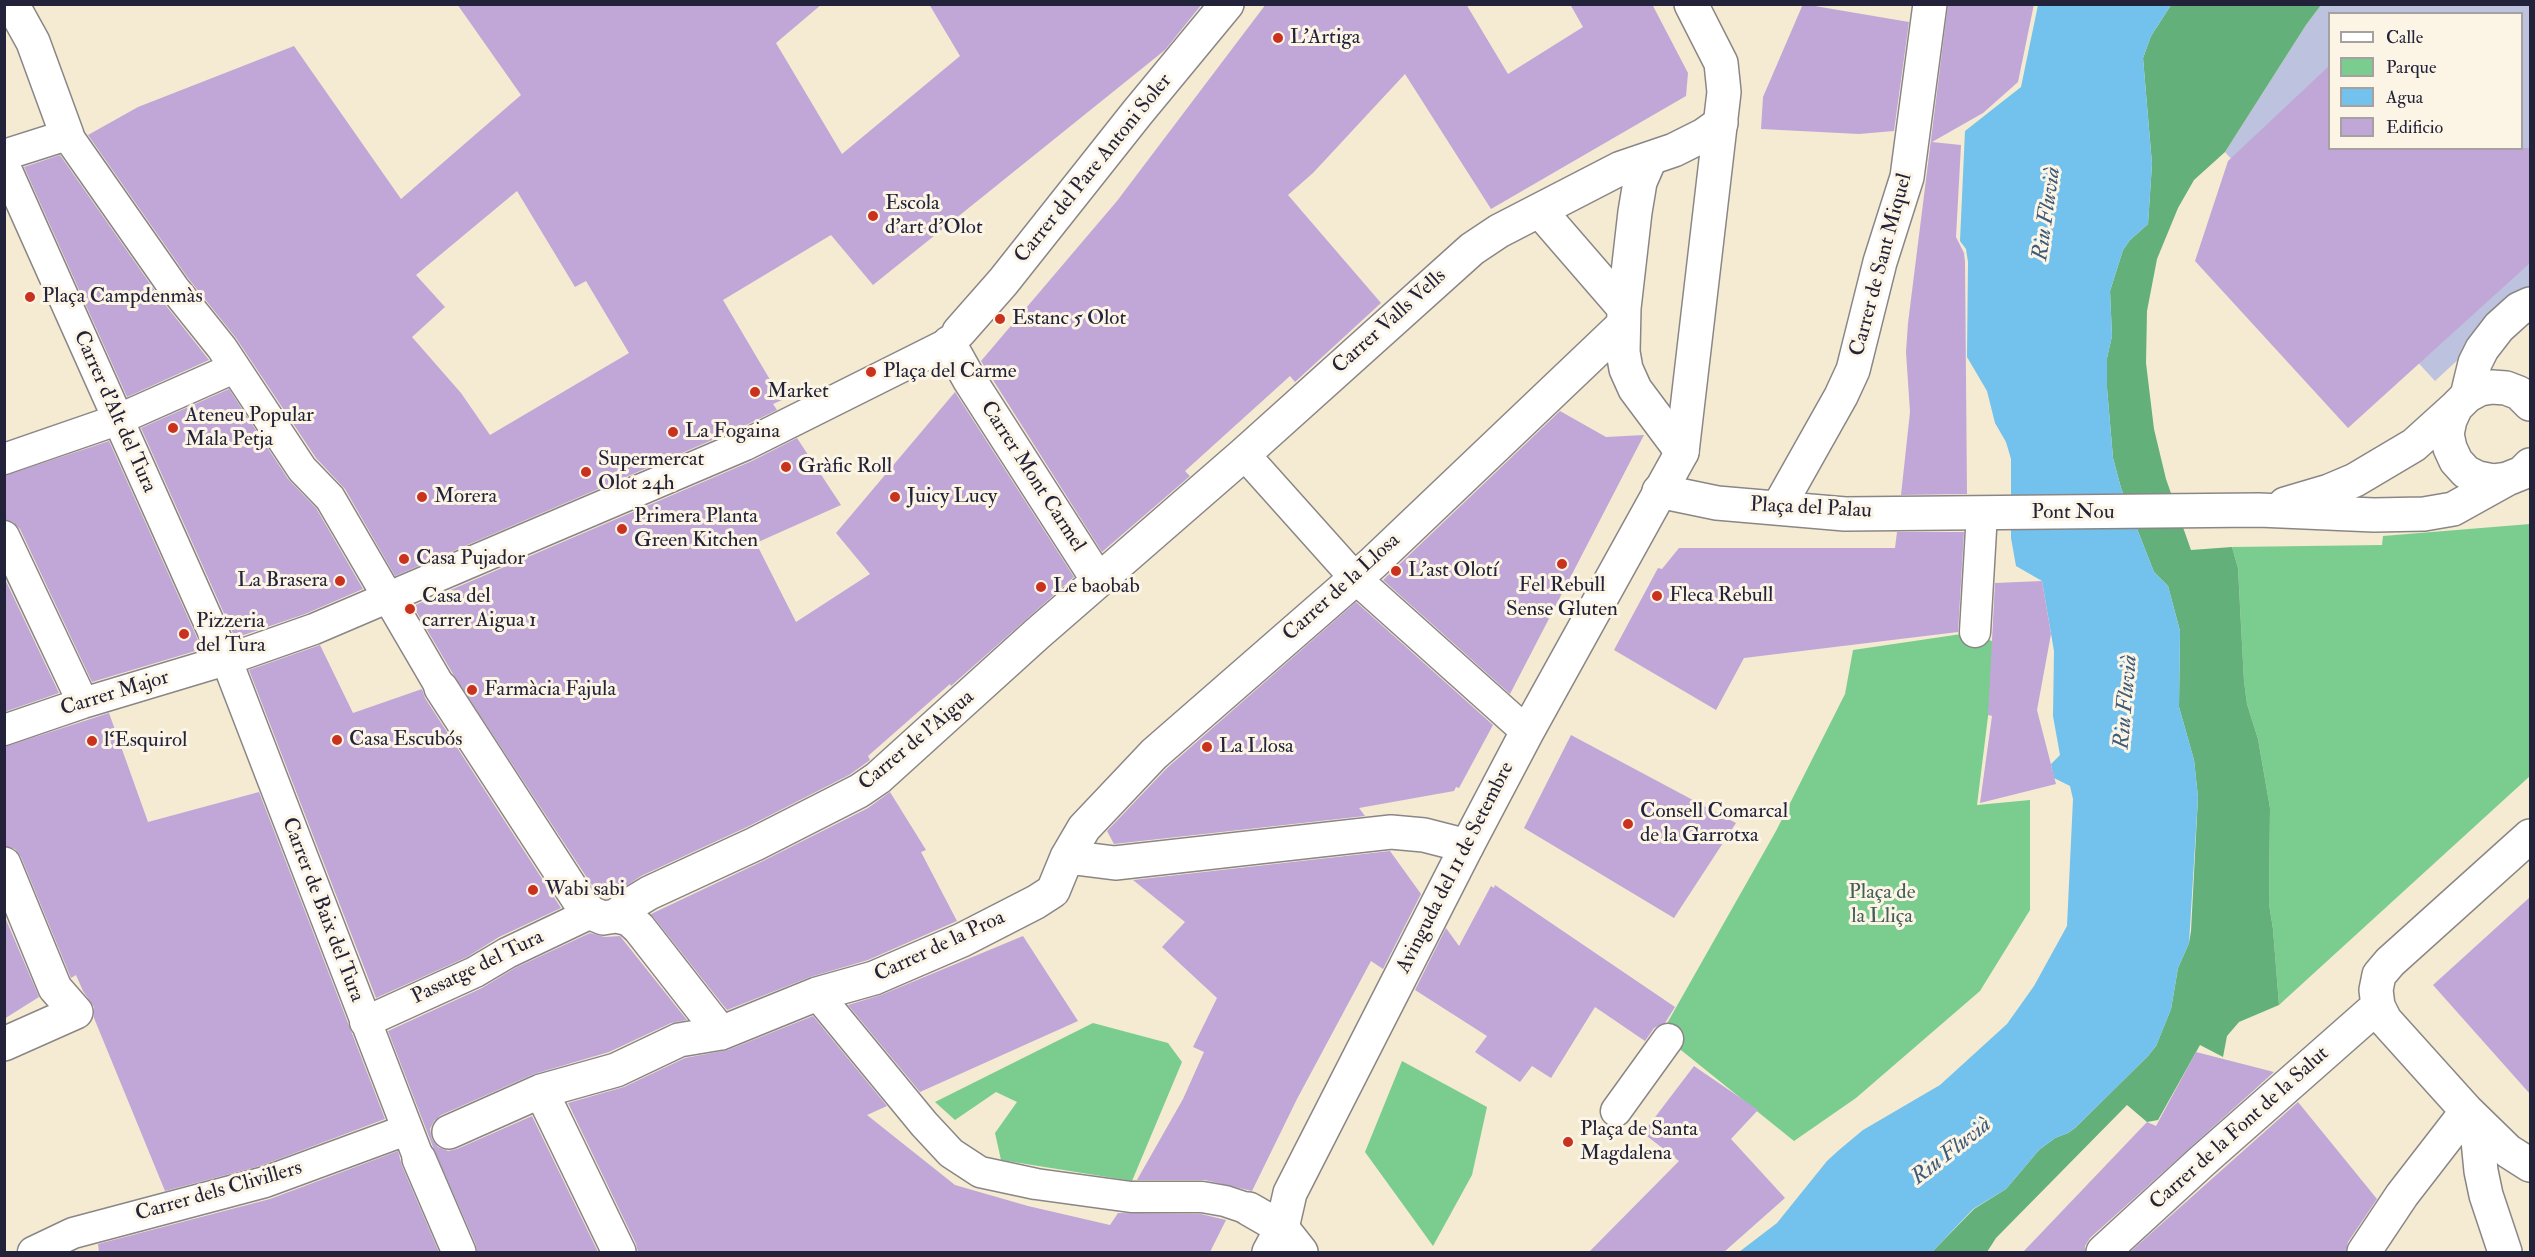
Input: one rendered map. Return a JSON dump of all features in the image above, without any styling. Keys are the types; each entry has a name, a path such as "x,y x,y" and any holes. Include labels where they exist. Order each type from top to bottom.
{"street":[{"path":"12,4 33,42 67,135 174,288 222,348 302,469 330,498 441,688 580,902 604,914 629,919 639,928 721,1033"},
{"name":"Carrer del Pare Antoni Soler","path":"954,337 1003,282 1227,4"},
{"path":"1659,491 1682,452 1720,123 1723,78 1720,63 1692,4"},
{"name":"Carrer de Sant Miquel","path":"1778,508 1836,405 1852,370 1883,252 1907,177 1930,4"},
{"name":"Carrer Valls Vells","path":"1098,580 1244,454 1472,249 1499,231 1621,168 1650,159 1691,141 1720,123"},
{"path":"4,155 67,135"},
{"path":"1650,159 1640,182 1624,316 1623,352 1626,369 1635,389 1682,452"},
{"name":"Carrer d'Alt del Tura","path":"4,164 226,660"},
{"path":"1540,211 1624,316"},
{"path":"2523,473 2493,481 2478,478 2466,472 2456,461 2447,434 2450,420 2462,401 2482,349 2499,327 2519,309 2530,304"},
{"name":"Carrer de la Llosa","path":"1067,857 1084,828 1154,754 1355,578 1624,316"},
{"name":"Carrer Mont Carmel","path":"954,337 969,379 1098,580"},
{"name":"Carrer Major","path":"4,730 82,703 226,660 305,632 745,445 954,337"},
{"path":"4,459 117,420 234,368"},
{"path":"2259,510 2329,491 2355,480 2414,445 2462,401 2480,389 2506,388 2518,393 2530,404"},
{"path":"1244,454 1355,578 1527,732"},
{"path":"2259,510 2334,514 2424,514 2453,509 2523,473"},
{"name":"Plaça del Palau","path":"1659,491 1717,503 1845,514 1996,513"},
{"name":"Avinguda del 11 de Setembre","path":"1284,1244 1290,1193 1467,846 1659,491"},
{"name":"Pont Nou","path":"1996,513 2259,510"},
{"path":"1975,632 1996,513"},
{"path":"4,537 82,703"},
{"name":"Carrer de l'Aigua","path":"604,914 631,904 859,791 878,778 1098,580"},
{"name":"Carrer de Baix del Tura","path":"226,660 413,1146"},
{"path":"1067,857 1115,863 1391,832 1424,835 1467,846"},
{"path":"2530,836 2379,975 2376,990 2378,1006 2385,1020 2471,1115 2508,1151 2530,1165"},
{"name":"Carrer de la Proa","path":"413,1146 541,1091 616,1070 679,1040 721,1033 817,994 874,978 962,940 1053,891 1067,857"},
{"path":"4,864 55,988 76,1012 4,1044"},
{"name":"Passatge del Tura","path":"365,1022 476,972 507,953 604,914"},
{"path":"817,994 924,1124 951,1153 980,1172 1036,1184 1131,1197 1202,1197 1226,1201 1249,1209 1284,1244"},
{"path":"679,1040 686,1034 694,1020 696,1012 694,999"},
{"name":"Carrer de la Font de la Salut","path":"2103,1252 2378,1006"},
{"path":"1616,1110 1668,1039"},
{"path":"541,1091 619,1252"},
{"path":"2364,1252 2402,1195 2471,1115"},
{"path":"2471,1115 2486,1195 2505,1252"},
{"path":"413,1146 459,1252"},
{"name":"Carrer dels Clivillers","path":"33,1252 74,1233 265,1182 413,1146"}],"shaded area":[{"path":"2321,5 2530,5 2530,293 2435,381 2225,152"}],"green space":[{"path":"2171,5 2321,5 2225,152 2194,180 2178,208 2157,259 2147,311 2146,363 2154,429 2166,479 2191,550 2232,547 2238,568 2247,704 2258,739 2270,808 2269,904 2279,1005 2239,1022 2227,1036 2223,1057 2200,1045 2158,1120 2147,1122 2127,1105 1996,1238 1987,1252 1932,1252 1974,1209 2006,1189 2039,1150 2055,1138 2075,1128 2148,1056 2156,1046 2171,1009 2178,968 2189,943 2198,797 2194,760 2179,707 2180,631 2168,586 2154,572 2121,488 2113,458 2107,388 2107,358 2112,336 2110,291 2123,250 2130,240 2148,224 2152,164 2143,58 2151,36"},
{"path":"2530,524 2530,776 2279,1005 2269,904 2270,808 2258,739 2247,704 2238,568 2232,547 2382,545 2383,536"},
{"name":"Plaça de la Lliça","path":"1975,632 1997,644 1977,805 2030,800 2030,910 1980,991 1856,1098 1794,1141 1661,1034 1776,831 1845,694 1853,650"},
{"path":"1093,1023 1168,1043 1182,1062 1132,1181 1001,1160 995,1133 1017,1102 996,1092 955,1120 935,1102"},
{"path":"1402,1061 1487,1107 1472,1175 1433,1246 1365,1152"}],"water":[{"name":"Riu Fluvià","path":"2038,5 2171,5 2151,36 2143,58 2152,164 2148,224 2130,240 2123,250 2110,291 2112,336 2107,358 2107,388 2113,458 2121,488 2154,572 2168,586 2180,631 2179,707 2194,760 2198,797 2189,943 2178,968 2171,1009 2156,1046 2148,1056 2075,1128 2055,1138 2039,1150 2006,1189 1973,1209 1932,1252 1739,1252 1777,1223 1827,1161 1839,1150 1863,1130 1940,1085 2007,1024 2034,986 2067,926 2073,799 2070,786 2054,778 2051,764 2060,755 2053,716 2054,651 2042,581 2016,566 2011,538 2011,459 2006,442 1995,423 1987,391 1967,357 1968,262 1966,249 1960,241 1965,131 2021,87"}],"building":[{"path":"457,4 822,4 776,43 842,154 960,56 929,4 1202,4 1165,50 873,285 831,235 723,300 782,400 773,404 777,410 738,429 395,576 345,489 316,458 236,338 188,278 88,135 138,107 294,46 401,199 521,95","holes":["517,191 575,287 586,281 629,353 490,435 461,393 412,337 445,307 416,275"]},
{"path":"1266,4 1466,4 1508,74 1583,27 1570,4 1652,4 1688,73 1686,96 1491,209 1405,74 1313,173 1288,195 1381,303 1295,382 1290,376 1185,471 1190,476 1102,552 981,361 1117,201"},
{"path":"1803,4 1909,22 1894,131 1859,134 1761,129 1763,97"},
{"path":"1948,4 2034,4 2018,82 1983,113 1932,142 1961,145 1956,237 1964,253 1965,262 1967,494 1901,495 1910,412 1906,352 1908,323"},
{"path":"2328,67 2328,150 2523,150 2523,148 2530,148 2530,263 2348,428 2195,261 2228,161"},
{"path":"60,155 160,298 209,360 127,397 24,167"},
{"path":"229,389 288,479 316,508 363,589 305,614 235,638 141,428"},
{"path":"955,392 1074,577 868,756 870,760 849,775 747,827 641,876 608,898 602,897 595,890 453,674 413,606 752,461 797,438 841,505 756,543 796,622 870,574 836,533"},
{"path":"1560,411 1606,437 1644,435 1510,694 1383,580"},
{"path":"109,441 202,649 92,682 20,529 13,522 4,519 4,476"},
{"path":"1897,532 1964,532 1958,632 1744,658 1716,710 1614,650 1658,568 1662,569 1679,548 1895,548"},
{"path":"4,577 59,693 4,712"},
{"path":"2042,581 2051,634 2037,710 2056,784 1980,803 1992,716 1988,715 1995,583"},
{"path":"1356,602 1493,725 1459,788 1456,787 1454,791 1359,808 1365,816 1114,844 1107,831 1167,768"},
{"path":"320,645 353,713 422,689 425,698 561,908 499,937 467,957 376,998 249,670"},
{"path":"109,713 148,822 259,792 385,1119 260,1166 165,1191 94,1018 94,1007 76,975 71,978 21,857 15,849 4,846 4,747"},
{"name":"Consell Comarcal de la Garrotxa","path":"1571,735 1736,823 1674,918 1524,828"},
{"path":"890,792 926,850 921,852 957,921 868,960 810,977 727,1010 651,914 868,808"},
{"path":"1390,851 1421,894 1383,969 1371,961 1297,1099 1252,1191 1205,1180 1137,1180 1183,1099 1204,1052 1193,1047 1217,998 1162,947 1185,922 1133,880"},
{"path":"1495,885 1675,1007 1665,1023 1654,1028 1645,1041 1595,1007 1551,1078 1532,1066 1520,1082 1475,1052 1487,1036 1415,990 1446,928 1459,946 1491,886 1494,888"},
{"path":"2530,897 2530,1094 2433,985"},
{"path":"4,915 39,997 4,1019"},
{"path":"590,933 605,937 620,936 687,1020 671,1023 609,1052 534,1074 441,1115 434,1121 430,1129 432,1139 438,1147 448,1151 532,1116 598,1252 477,1252 388,1031 482,988 515,968"},
{"path":"1023,936 1078,1021 920,1092 848,1005 881,995"},
{"path":"813,1016 887,1106 867,1115 955,1185 1028,1206 1110,1225 1118,1213 1201,1214 1226,1220 1210,1252 638,1252 568,1103 624,1087 685,1058 728,1050"},
{"path":"2196,1052 2274,1072 2090,1238 2085,1246 2085,1252 2023,1252 2147,1122 2156,1126"},
{"path":"1694,1066 1758,1110 1731,1139 1785,1198 1724,1252 1589,1252 1679,1161 1643,1133"},
{"path":"2298,1102 2377,1199 2348,1242 2346,1252 2130,1252"},
{"path":"398,1151 402,1166 439,1252 99,1252 98,1244 270,1199"}],"place":[{"name":"L'Artiga","path":"1278,38"},
{"name":"Escola d'art d'Olot","path":"873,216"},
{"name":"Plaça Campdenmàs","path":"30,297"},
{"name":"Estanc 5 Olot","path":"1000,319"},
{"name":"Plaça del Carme","path":"871,372"},
{"name":"Market","path":"755,392"},
{"name":"Ateneu Popular Mala Petja","path":"173,428"},
{"name":"La Fogaina","path":"673,432"},
{"name":"Gràfic Roll","path":"786,467"},
{"name":"Supermercat Olot 24h","path":"586,472"},
{"name":"Morera","path":"422,497"},
{"name":"Juicy Lucy","path":"895,497"},
{"name":"Primera Planta Green Kitchen","path":"622,529"},
{"name":"Casa Pujador","path":"404,559"},
{"name":"Fel Rebull Sense Gluten","path":"1562,564"},
{"name":"L'ast Olotí","path":"1396,571"},
{"name":"La Brasera","path":"340,581"},
{"name":"Le baobab","path":"1041,587"},
{"name":"Fleca Rebull","path":"1657,596"},
{"name":"Casa del carrer Aigua 1","path":"410,609"},
{"name":"Pizzeria del Tura","path":"184,634"},
{"name":"Farmàcia Fajula","path":"472,690"},
{"name":"Casa Escubós","path":"337,740"},
{"name":"l‘Esquirol","path":"92,741"},
{"name":"La Llosa","path":"1207,747"},
{"name":"Consell Comarcal de la Garrotxa","path":"1628,824"},
{"name":"Wabi sabi","path":"533,890"},
{"name":"Plaça de Santa Magdalena","path":"1568,1142"}]}
